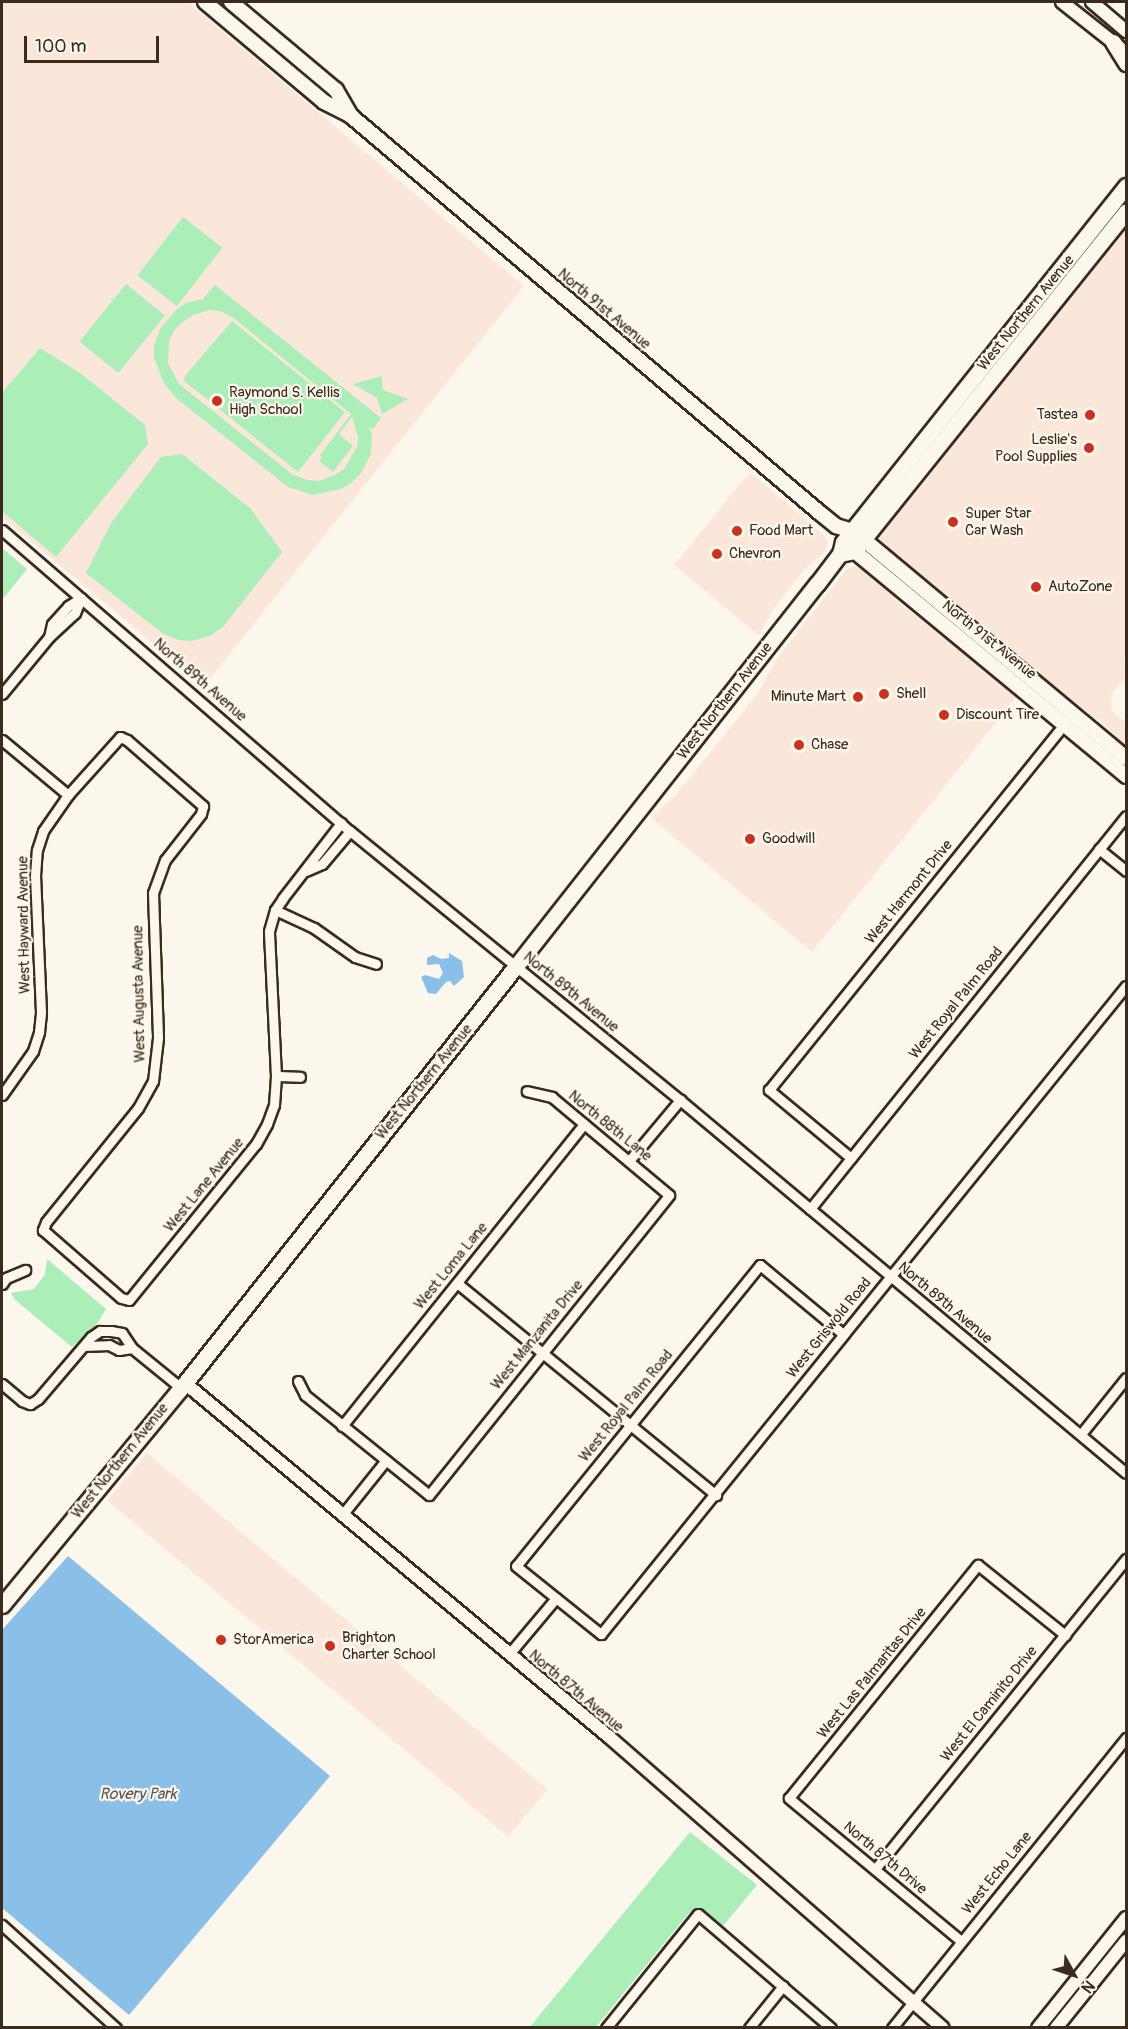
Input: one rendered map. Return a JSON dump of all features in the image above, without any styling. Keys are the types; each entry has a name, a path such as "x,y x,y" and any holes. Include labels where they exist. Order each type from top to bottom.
{"main road":[{"name":"North 91st Avenue","path":"205,2 324,102 351,116 837,526 850,543 950,630 1126,758"},
{"name":"North 91st Avenue","path":"231,2 336,90 351,116"},
{"path":"247,37 258,24"},
{"path":"1113,42 1126,63"},
{"name":"West Northern Avenue","path":"1026,324 1126,186"},
{"name":"West Northern Avenue","path":"2,1605 183,1385 1026,324 1126,211"},
{"name":"North 91st Avenue","path":"850,543 1023,672 1126,776"},
{"path":"950,630 956,628 964,631 997,658 1023,672"}],"street":[{"path":"1062,2 1126,52"},
{"path":"1092,2 1126,30"},
{"name":"North 89th Avenue","path":"2,530 350,831 501,957 516,966 680,1100 1126,1473"},
{"path":"2,694 49,638 75,613 81,598"},
{"name":"West Harmont Drive","path":"851,1158 769,1090 1069,718"},
{"name":"West Hayward Avenue","path":"2,1095 33,1051 39,1032 41,1011 35,876 38,850 51,816 120,737 136,747 203,806"},
{"path":"2,740 68,795"},
{"name":"West Augusta Avenue","path":"129,1300 121,1298 43,1230 46,1222 138,1108 153,1081 158,1038 153,893 165,860 201,814 203,806"},
{"name":"West Royal Palm Road","path":"810,1209 1126,816"},
{"name":"West Lane Avenue","path":"129,1300 256,1144 267,1124 273,1105 276,1076 269,931 275,910 306,871 311,859 341,823"},
{"name":"West Lane Avenue","path":"306,871 322,864 350,831"},
{"path":"1099,849 1126,871"},
{"path":"275,910 314,928 355,957 376,964"},
{"name":"West Griswold Road","path":"556,1598 601,1634 716,1495 843,1334 1126,986"},
{"path":"276,1076 300,1077"},
{"name":"North 88th Lane","path":"527,1091 552,1098 669,1195"},
{"path":"629,1161 680,1100"},
{"name":"West Loma Lane","path":"342,1426 584,1124"},
{"name":"West Manzanita Drive","path":"386,1460 429,1495 669,1195"},
{"name":"West Royal Palm Road","path":"556,1598 516,1566 760,1265 843,1334"},
{"path":"2,1284 6,1278 25,1270"},
{"path":"457,1283 716,1495"},
{"path":"2,1384 22,1401 30,1404 38,1399 100,1331 111,1331 109,1345"},
{"name":"North 87th Avenue","path":"111,1331 122,1333 132,1348 183,1385 626,1751 944,2028"},
{"path":"84,1346 109,1345 119,1350 132,1348"},
{"path":"1081,1434 1126,1378"},
{"path":"298,1381 305,1395 386,1460 342,1515"},
{"name":"West Las Palmaritas Drive","path":"789,1798 978,1565 1065,1635"},
{"name":"West El Caminito Drive","path":"875,1869 1065,1635 1125,1566"},
{"path":"509,1654 556,1598"},
{"name":"West Echo Lane","path":"892,2028 1126,1738"},
{"name":"North 87th Drive","path":"789,1798 961,1941"},
{"path":"606,2028 698,1914 831,2028"},
{"path":"1038,2028 1126,1918"},
{"path":"2,1925 116,2028"},
{"path":"1056,2028 1126,1941"},
{"path":"749,2028 783,1986"}],"shaded area":[{"name":"Raymond S. Kellis High School","path":"2,2 188,2 524,286 204,686 2,517"},
{"path":"1126,222 1126,654 1124,659 1126,677 1111,694 1112,711 1126,723 1126,747 1103,723 1060,693 882,546 878,538 883,524 910,499 935,469 975,412 1026,355 1048,321"},
{"path":"750,472 824,535 828,542 826,551 805,569 773,609 759,636 674,565"},
{"path":"854,566 865,569 884,583 902,606 955,643 1018,695 812,952 651,818 678,792 758,693 776,660 846,570"},
{"name":"Brighton Charter School","path":"147,1453 548,1789 508,1837 107,1500"}],"green space":[{"path":"183,217 222,248 177,306 137,275"},
{"path":"126,284 165,315 118,373 79,342"},
{"path":"215,285 381,418 373,429 369,427 372,434 371,454 361,473 351,483 341,489 313,495 288,487 176,398 164,383 154,358 154,346 160,329 176,310 186,303 203,299","holes":["209,310 221,311 235,319 351,414 320,455 322,457 319,461 333,472 353,446 339,434 352,417 358,437 357,447 344,469 319,481 307,480 292,474 179,384 168,363 169,341 175,329 193,315"]},
{"path":"232,321 345,412 298,472 184,381 185,376"},
{"path":"40,348 80,373 145,425 148,444 56,557 2,511 2,393"},
{"path":"382,376 383,390 408,399 382,414 377,398 353,384"},
{"path":"182,454 251,509 282,552 223,627 210,636 192,641 178,640 162,633 86,573 111,523 161,457"},
{"path":"2,548 27,569 2,600"},
{"path":"47,1259 106,1309 97,1324 72,1347 14,1299 11,1293 34,1289 45,1274"},
{"path":"690,1832 757,1885 723,1926 706,1912 700,1910 688,1914 596,2027 529,2028"}],"water":[{"path":"449,953 462,961 464,977 454,986 450,981 446,982 436,994 428,993 421,977 425,975 439,979 443,973 439,964 427,965 427,958 433,955 441,959 449,958"},
{"name":"Rovery Park","path":"68,1556 330,1776 129,2015 2,1908 2,1630"}],"place":[{"name":"Raymond S. Kellis High School","path":"217,401"},
{"name":"Tastea","path":"1090,415"},
{"name":"Leslie's Pool Supplies","path":"1089,448"},
{"name":"Super Star Car Wash","path":"953,522"},
{"name":"Food Mart","path":"737,531"},
{"name":"Chevron","path":"717,554"},
{"name":"AutoZone","path":"1036,587"},
{"name":"Shell","path":"884,694"},
{"name":"Minute Mart","path":"858,697"},
{"name":"Discount Tire","path":"944,715"},
{"name":"Chase","path":"799,745"},
{"name":"Goodwill","path":"750,839"},
{"name":"StorAmerica","path":"221,1640"},
{"name":"Brighton Charter School","path":"330,1646"}]}
